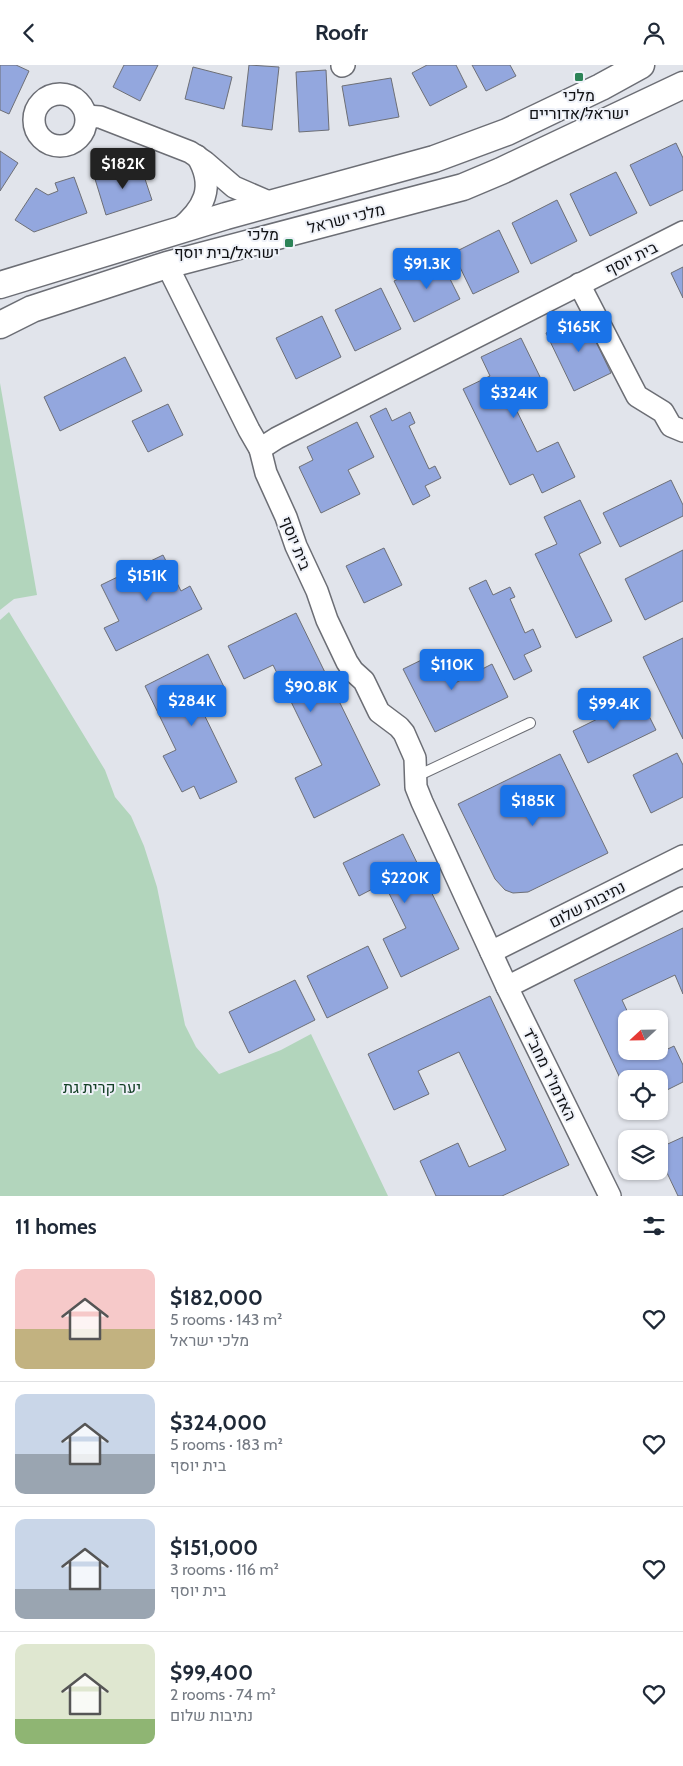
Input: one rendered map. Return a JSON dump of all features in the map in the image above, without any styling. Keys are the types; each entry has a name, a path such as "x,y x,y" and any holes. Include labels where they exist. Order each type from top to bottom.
{"street":[{"name":"מלכי ישראל","path":"0,285 271,203 394,171 467,148 542,116 641,65"},
{"name":"מלכי ישראל","path":"0,325 32,309 167,265 463,187 683,85"},
{"path":"86,116 100,117 190,152 234,187 251,196 271,203"},
{"path":"177,232 194,217 202,205 205,194 205,174 203,166 196,155"},
{"name":"בית יוסף","path":"491,952 416,787 415,758 404,733 379,712 364,681 350,667 343,654 266,473 260,449 277,438 683,232"},
{"path":"167,265 260,449"},
{"path":"579,284 637,397 663,412 671,425 683,431"},
{"name":"נתיבות שלום","path":"491,952 683,856"},
{"path":"507,987 683,898"},
{"name":"האדמו\"ר מחב\"ד","path":"491,952 610,1196"}],"lane":[{"path":"415,777 530,723"}],"green space":[{"path":"0,383 37,595 14,599 0,610"},
{"name":"יער קרית גת","path":"9,612 105,770 115,797 131,816 144,846 157,887 185,1025 196,1047 219,1074 281,1050 311,1034 388,1196 0,1196 0,620"}],"building":[{"path":"0,65 16,65 29,71 9,114 0,110"},
{"path":"124,65 158,65 140,101 113,87"},
{"path":"249,65 279,67 272,130 242,126"},
{"path":"427,65 456,65 467,87 430,106 412,73"},
{"path":"472,65 510,65 516,76 486,91"},
{"path":"193,67 232,77 224,109 185,99"},
{"path":"326,70 329,130 299,132 296,72"},
{"path":"391,78 399,117 349,126 342,86"},
{"path":"676,143 683,158 683,190 650,206 630,165"},
{"path":"0,151 18,163 0,191"},
{"path":"140,164 152,200 106,215 95,179"},
{"path":"616,172 637,213 590,236 570,194"},
{"path":"74,177 87,213 34,232 15,220 36,188 48,195 58,191 55,183"},
{"path":"557,200 577,241 531,264 512,223"},
{"path":"499,230 519,272 473,294 453,253"},
{"path":"440,259 460,299 414,322 394,281"},
{"path":"683,267 683,298 671,273"},
{"path":"381,288 401,329 355,351 335,310"},
{"path":"583,315 611,373 574,391 546,333"},
{"path":"322,316 341,357 296,379 276,338"},
{"path":"521,338 541,379 509,395 537,452 558,442 575,477 542,493 533,474 510,485 463,389 490,376 481,357"},
{"path":"125,357 142,391 60,431 44,397"},
{"path":"168,404 183,435 148,452 132,421"},
{"path":"386,408 392,421 410,412 415,423 409,426 429,469 435,466 441,478 425,486 430,496 413,505 370,416"},
{"path":"357,422 374,457 348,470 360,494 321,513 299,467 313,460 307,447"},
{"path":"671,480 683,505 683,516 620,547 603,513"},
{"path":"580,500 601,543 579,554 612,621 576,638 535,554 557,544 544,517"},
{"path":"384,548 402,585 364,603 346,566"},
{"path":"683,550 683,601 645,620 625,579"},
{"path":"163,555 181,591 190,586 202,609 116,651 104,628 119,621 101,585"},
{"path":"486,580 493,595 510,587 515,597 510,599 525,633 533,629 541,647 524,655 532,671 514,680 469,588"},
{"path":"296,613 380,785 314,818 295,778 322,765 273,665 244,679 228,646"},
{"path":"683,638 683,739 643,657"},
{"path":"440,651 455,683 492,664 508,697 435,732 403,669"},
{"path":"208,654 225,689 198,702 237,782 200,799 194,786 182,792 163,756 176,750 145,686"},
{"path":"640,698 656,730 588,763 573,731"},
{"path":"677,753 683,765 683,797 651,813 633,775"},
{"path":"560,754 608,853 528,892 513,893 505,890 495,879 458,804"},
{"path":"403,834 459,949 401,977 383,939 406,928 384,883 359,896 343,863"},
{"path":"683,928 683,994 675,975 622,1000 627,1010 618,1010 618,1060 668,1060 668,1049 674,1046 683,1065 683,1082 668,1090 668,1070 618,1070 618,1074 574,980"},
{"path":"368,946 388,988 327,1018 307,976"},
{"path":"295,980 315,1020 249,1053 229,1012"},
{"path":"490,996 569,1165 502,1196 436,1196 420,1161 458,1143 469,1167 506,1150 459,1052 418,1071 429,1094 394,1110 368,1054"},
{"path":"683,1137 683,1196 678,1196 668,1175 668,1144"}],"place":[{"name":"מלכי ישראל/אדוריים","path":"579,77"},
{"name":"מלכי ישראל/בית יוסף","path":"289,243"}]}
